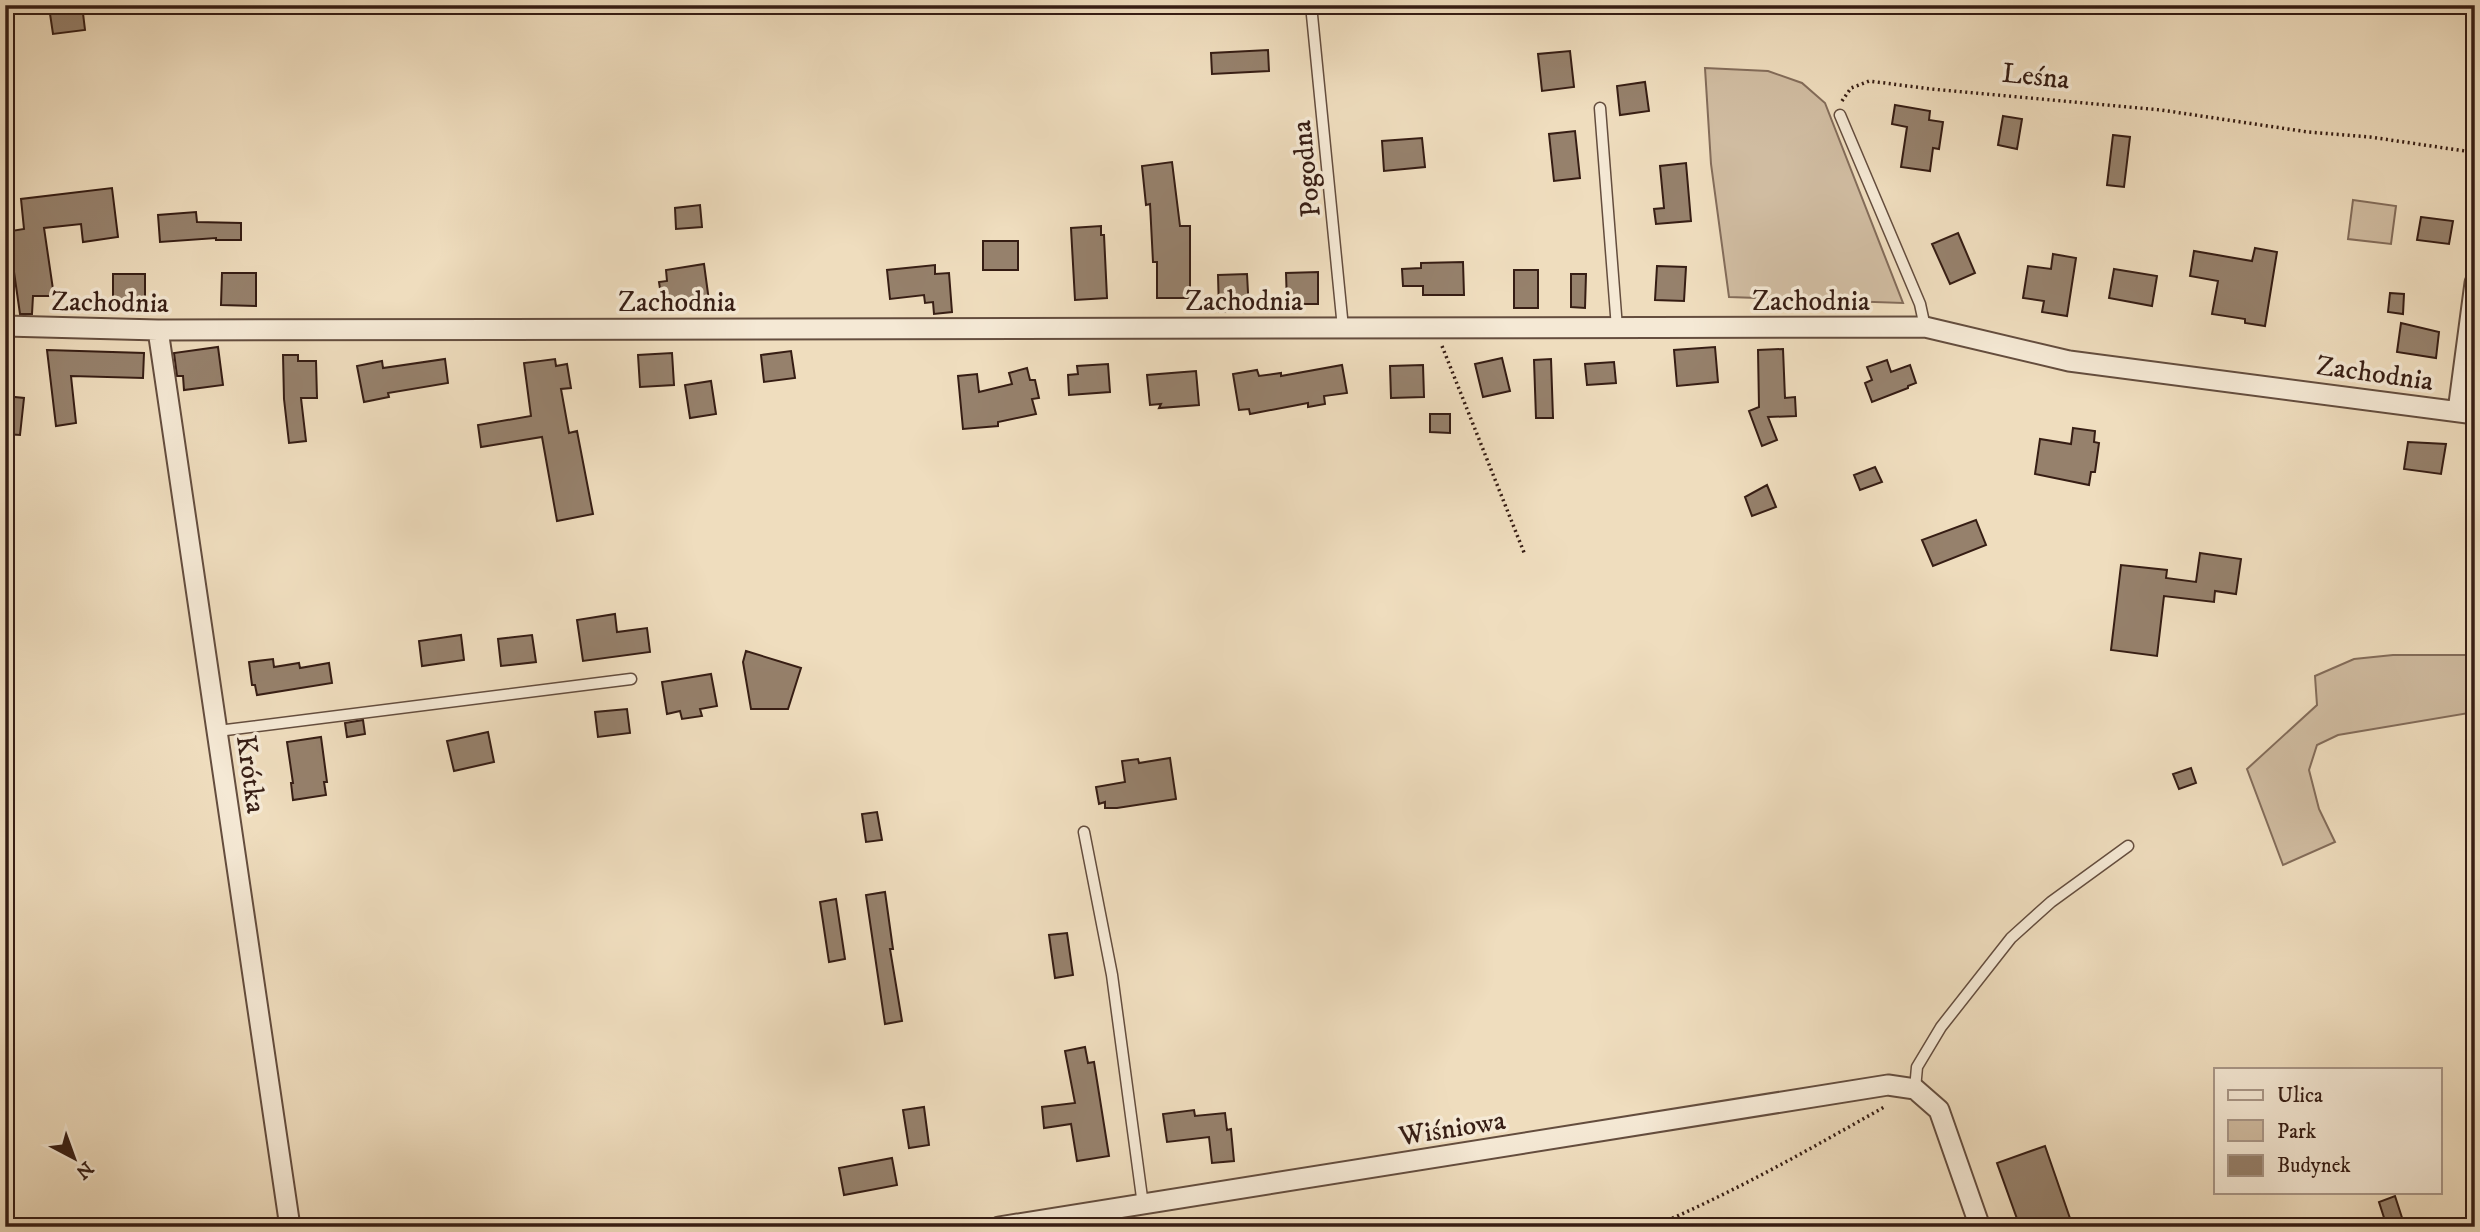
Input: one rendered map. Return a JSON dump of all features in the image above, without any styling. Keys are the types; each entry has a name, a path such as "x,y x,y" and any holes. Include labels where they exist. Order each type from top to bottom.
{"street":[{"path":"2466,413 2475,282"},
{"name":"Zachodnia","path":"5,326 158,330 1925,327 2069,361 2466,413"},
{"name":"Krótka","path":"158,330 290,1227"},
{"name":"Wiśniowa","path":"999,1227 1888,1085 1915,1089"},
{"path":"1915,1089 1939,1110 1980,1227"}],"lane":[{"name":"Pogodna","path":"1311,5 1343,328"},
{"path":"1600,108 1617,328"},
{"path":"1840,115 1920,304 1925,327"},
{"path":"218,731 631,679"},
{"path":"1084,832 1112,975 1143,1205"},
{"path":"1915,1089 1917,1067 1941,1027 2011,938 2051,902 2128,846"}],"path":[{"name":"Leśna","path":"1840,115 1841,102 1851,88 1869,81 2161,110 2308,132 2475,151"},
{"path":"1434,327 1525,555"},
{"path":"1652,1227 1690,1211 1797,1155 1915,1089"}],"green space":[{"path":"1705,68 1768,71 1802,83 1825,103 1903,303 1729,297 1711,164"},
{"path":"2353,200 2396,206 2391,244 2348,239"},
{"path":"2475,651 2475,712 2338,735 2317,745 2309,770 2319,809 2335,842 2283,865 2247,769 2317,705 2315,676 2354,659 2393,655 2465,655"}],"building":[{"path":"82,5 85,30 53,34 49,7"},
{"path":"1268,50 1269,71 1212,74 1211,53"},
{"path":"1570,51 1574,87 1542,91 1538,54"},
{"path":"1645,82 1649,111 1620,115 1617,86"},
{"path":"1895,105 1930,111 1929,120 1943,122 1939,149 1933,148 1930,171 1901,167 1907,127 1892,124"},
{"path":"2003,116 2022,119 2017,149 1998,145"},
{"path":"1575,131 1580,178 1554,181 1549,134"},
{"path":"2113,135 2130,137 2124,187 2107,185"},
{"path":"1422,138 1425,167 1384,171 1382,141"},
{"path":"1172,162 1180,226 1190,226 1190,298 1157,298 1157,262 1153,262 1150,204 1146,205 1142,166"},
{"path":"1686,163 1691,221 1656,224 1654,209 1664,208 1660,166"},
{"path":"112,188 118,237 83,242 81,224 44,228 54,296 33,296 32,314 20,314 13,265 5,267 5,232 24,229 21,199"},
{"path":"700,205 702,227 676,229 675,208"},
{"path":"196,212 197,222 241,223 241,240 216,238 160,242 158,215"},
{"path":"2421,217 2453,221 2449,244 2417,240"},
{"path":"1101,226 1101,235 1104,235 1107,298 1075,300 1071,228"},
{"path":"1958,233 1975,273 1950,284 1932,244"},
{"path":"983,241 1018,241 1018,270 983,270"},
{"path":"2255,248 2277,252 2265,326 2245,323 2245,319 2212,314 2218,281 2190,276 2194,251 2252,261"},
{"path":"2053,254 2076,258 2067,316 2042,312 2044,301 2023,298 2028,266 2051,269"},
{"path":"1463,262 1464,295 1423,295 1423,286 1403,286 1402,269 1421,268 1421,263"},
{"path":"704,264 709,301 683,305 682,298 662,301 659,282 667,281 666,270"},
{"path":"935,265 935,274 949,273 952,312 934,314 933,302 925,303 924,295 890,299 887,270"},
{"path":"1657,266 1686,267 1684,301 1655,300"},
{"path":"2114,269 2157,276 2152,306 2109,298"},
{"path":"1514,270 1538,270 1538,308 1514,308"},
{"path":"1318,272 1318,304 1287,304 1286,273"},
{"path":"222,273 256,273 256,306 221,305"},
{"path":"113,274 145,274 145,304 113,304"},
{"path":"1247,274 1249,311 1219,312 1218,275"},
{"path":"1571,274 1586,274 1585,308 1571,307"},
{"path":"2390,293 2404,294 2403,314 2388,312"},
{"path":"2401,323 2439,332 2436,358 2397,352"},
{"path":"218,347 223,385 184,390 183,376 177,376 174,353"},
{"path":"1715,347 1718,382 1677,386 1674,350"},
{"path":"1783,349 1785,398 1795,397 1796,416 1768,417 1777,440 1762,446 1749,411 1759,407 1758,350"},
{"path":"47,350 144,353 143,378 71,376 76,423 56,426"},
{"path":"791,351 795,378 764,382 761,355"},
{"path":"672,353 674,385 640,387 638,355"},
{"path":"283,355 298,355 298,361 316,361 317,398 301,398 306,441 289,443"},
{"path":"1502,358 1510,391 1483,397 1475,364"},
{"path":"445,359 448,383 388,393 389,397 364,402 357,366 382,361 383,368"},
{"path":"555,359 556,366 567,364 571,388 561,389 569,433 577,431 593,514 557,521 542,437 481,447 478,425 531,416 524,363"},
{"path":"1551,359 1553,418 1536,418 1534,360"},
{"path":"1887,360 1891,372 1910,365 1916,383 1872,402 1865,383 1872,380 1867,367"},
{"path":"1614,362 1616,383 1587,385 1585,364"},
{"path":"1108,364 1110,392 1069,395 1068,375 1078,374 1077,366"},
{"path":"1342,365 1347,393 1324,396 1325,404 1308,407 1308,403 1250,414 1249,409 1239,410 1233,374 1257,370 1259,376 1281,373 1281,376"},
{"path":"1423,365 1424,397 1391,398 1390,366"},
{"path":"1027,368 1030,380 1035,380 1039,398 1032,399 1036,414 998,422 998,426 963,429 958,376 977,374 979,392 1012,384 1009,373"},
{"path":"1196,371 1199,405 1159,408 1161,404 1150,405 1147,375"},
{"path":"711,381 716,414 690,418 685,385"},
{"path":"5,396 24,398 20,435 5,434"},
{"path":"1430,414 1450,414 1450,433 1430,432"},
{"path":"2073,428 2095,431 2094,442 2099,443 2095,472 2091,472 2089,485 2035,474 2040,439 2071,444"},
{"path":"2408,442 2446,444 2441,474 2404,469"},
{"path":"1875,467 1882,482 1860,490 1854,475"},
{"path":"1767,485 1776,507 1752,516 1745,497"},
{"path":"1976,520 1986,545 1933,566 1922,540"},
{"path":"2200,553 2241,559 2236,594 2215,591 2214,602 2164,596 2157,656 2111,650 2121,565 2167,570 2166,578 2196,582"},
{"path":"615,614 617,632 647,628 650,652 583,661 577,620"},
{"path":"461,635 464,660 422,666 419,641"},
{"path":"532,635 536,662 501,666 498,639"},
{"path":"746,651 801,668 788,709 751,709 743,662"},
{"path":"273,659 274,667 299,663 300,668 329,663 332,683 257,695 255,685 252,685 249,662"},
{"path":"711,674 717,706 700,709 702,716 682,719 680,711 667,714 662,682"},
{"path":"627,709 630,733 598,737 595,712"},
{"path":"363,720 365,734 347,737 345,723"},
{"path":"488,732 494,762 454,771 447,741"},
{"path":"321,737 327,782 324,782 326,795 293,800 287,742"},
{"path":"1170,758 1176,799 1117,808 1105,808 1105,802 1099,804 1096,787 1125,782 1122,761 1138,759 1139,763"},
{"path":"2191,768 2196,783 2179,789 2173,774"},
{"path":"877,812 882,840 866,842 862,814"},
{"path":"885,892 893,949 890,949 902,1021 885,1024 866,895"},
{"path":"836,899 845,959 829,962 820,902"},
{"path":"1067,933 1073,975 1055,978 1049,935"},
{"path":"1085,1047 1088,1063 1094,1062 1109,1156 1077,1161 1071,1124 1044,1128 1042,1107 1075,1103 1065,1051"},
{"path":"924,1107 929,1145 909,1148 903,1110"},
{"path":"1194,1110 1195,1116 1225,1113 1227,1130 1231,1129 1234,1161 1212,1163 1209,1137 1167,1142 1163,1114"},
{"path":"2045,1146 2073,1227 2020,1227 1997,1163"},
{"path":"892,1158 897,1185 844,1195 839,1168"},
{"path":"2395,1196 2405,1227 2387,1227 2379,1202"}]}
